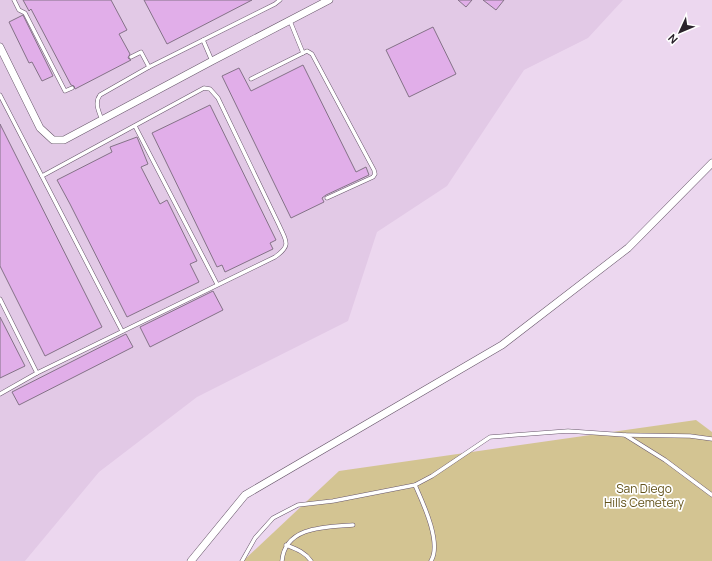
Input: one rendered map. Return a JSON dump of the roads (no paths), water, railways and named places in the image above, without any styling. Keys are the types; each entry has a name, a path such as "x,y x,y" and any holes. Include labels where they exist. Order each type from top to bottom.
{"street":[{"path":"0,47 40,128 53,140 64,140 329,0"},
{"path":"190,561 245,495 502,345 628,248 712,163"}],"lane":[{"path":"14,0 19,10 26,13 65,91 72,88"},
{"path":"102,120 97,104 100,95 150,67 275,4 280,0"},
{"path":"290,21 303,53"},
{"path":"203,40 212,61"},
{"path":"251,79 308,50 312,54 375,174 373,177 327,198"},
{"path":"131,57 141,52 150,67"},
{"path":"0,394 37,373 275,257 286,246 279,225 218,98 210,89 204,88 42,176"},
{"path":"0,95 122,331"},
{"path":"135,126 217,284"},
{"path":"0,299 37,373"},
{"path":"242,561 255,538 273,518 298,505 333,501 415,484 432,476 490,437 568,431 690,436 712,439"},
{"path":"626,434 712,495"},
{"path":"415,484 433,534 434,550 431,561"},
{"path":"282,561 286,545 295,537 313,529 353,525"},
{"path":"286,545 300,550 311,561"}],"park label":[{"name":"San Diego Hills Cemetery","path":"644,495"}]}
